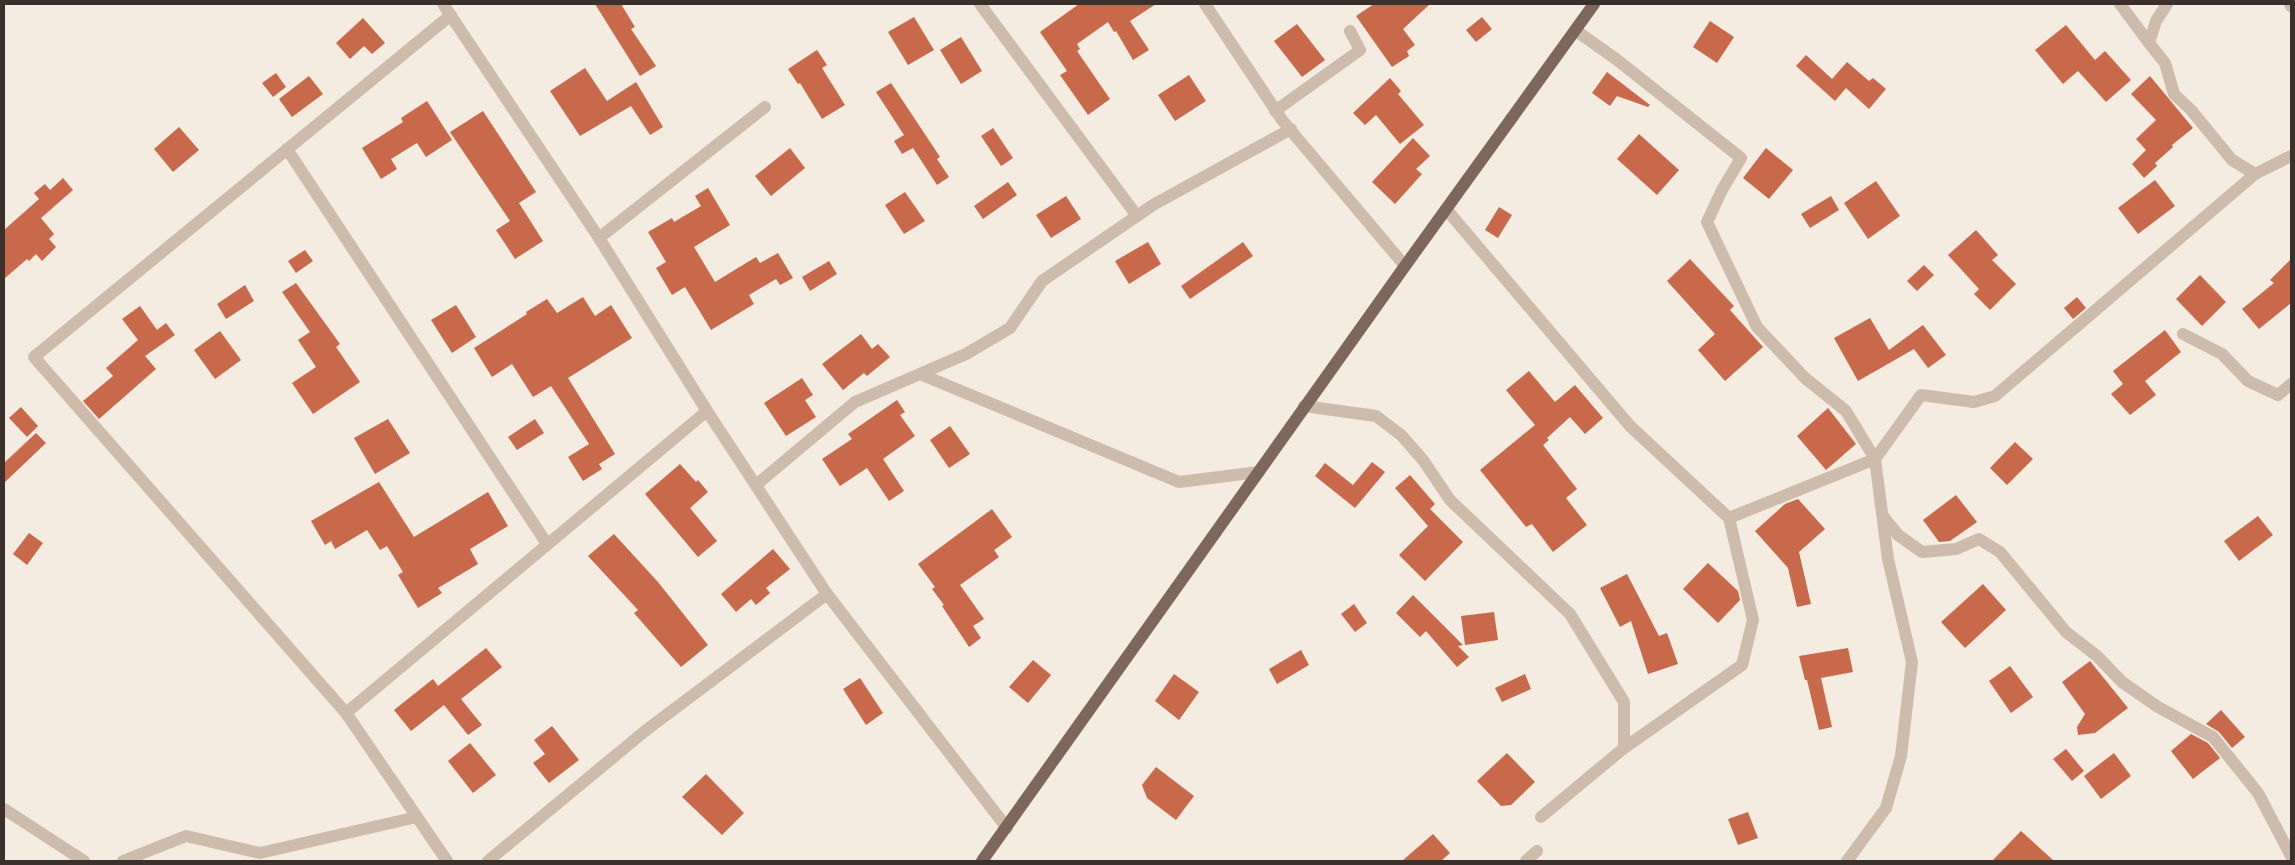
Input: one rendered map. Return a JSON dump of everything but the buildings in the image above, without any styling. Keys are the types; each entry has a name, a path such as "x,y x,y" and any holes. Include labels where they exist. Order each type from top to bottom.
{"main road":[{"path":"982,861 1304,406 1594,4"}],"street":[{"path":"443,4 598,238 827,594 1007,828"},
{"path":"980,4 1137,216"},
{"path":"1205,4 1275,111 1404,266"},
{"path":"2120,4 2164,63 2174,94 2191,110 2232,160 2255,174"},
{"path":"2149,43 2156,21 2166,4"},
{"path":"447,861 346,713 34,356 451,15"},
{"path":"1575,30 1616,59 1741,158 1722,190 1707,222 1757,327 1805,378 1846,411 1875,459 1888,559 1912,662 1900,756 1886,808 1847,861"},
{"path":"1275,111 1360,50 1350,31"},
{"path":"598,238 765,107"},
{"path":"756,485 855,402 966,354 1010,328 1042,281 1137,216 1291,129"},
{"path":"287,149 547,544"},
{"path":"1729,518 1875,459 1921,395 1974,402 1995,396 2255,174 2291,156"},
{"path":"1446,208 1630,426 1729,518 1754,620 1742,665 1624,748 1541,817"},
{"path":"2183,334 2222,354 2248,381 2278,395 2291,384"},
{"path":"920,374 1179,482 1259,472"},
{"path":"1304,406 1376,416 1400,435 1423,460 1450,500 1570,614 1624,702 1624,748"},
{"path":"346,713 707,410"},
{"path":"1883,516 1898,535 1922,552 1956,549 1978,539 2000,552 2066,632 2097,656 2122,682 2158,707 2212,737 2258,793 2291,856"},
{"path":"488,861 645,731 827,594"},
{"path":"4,810 84,861"},
{"path":"123,861 186,836 260,853 417,816"},
{"path":"1526,861 1537,851 1534,861"}]}
